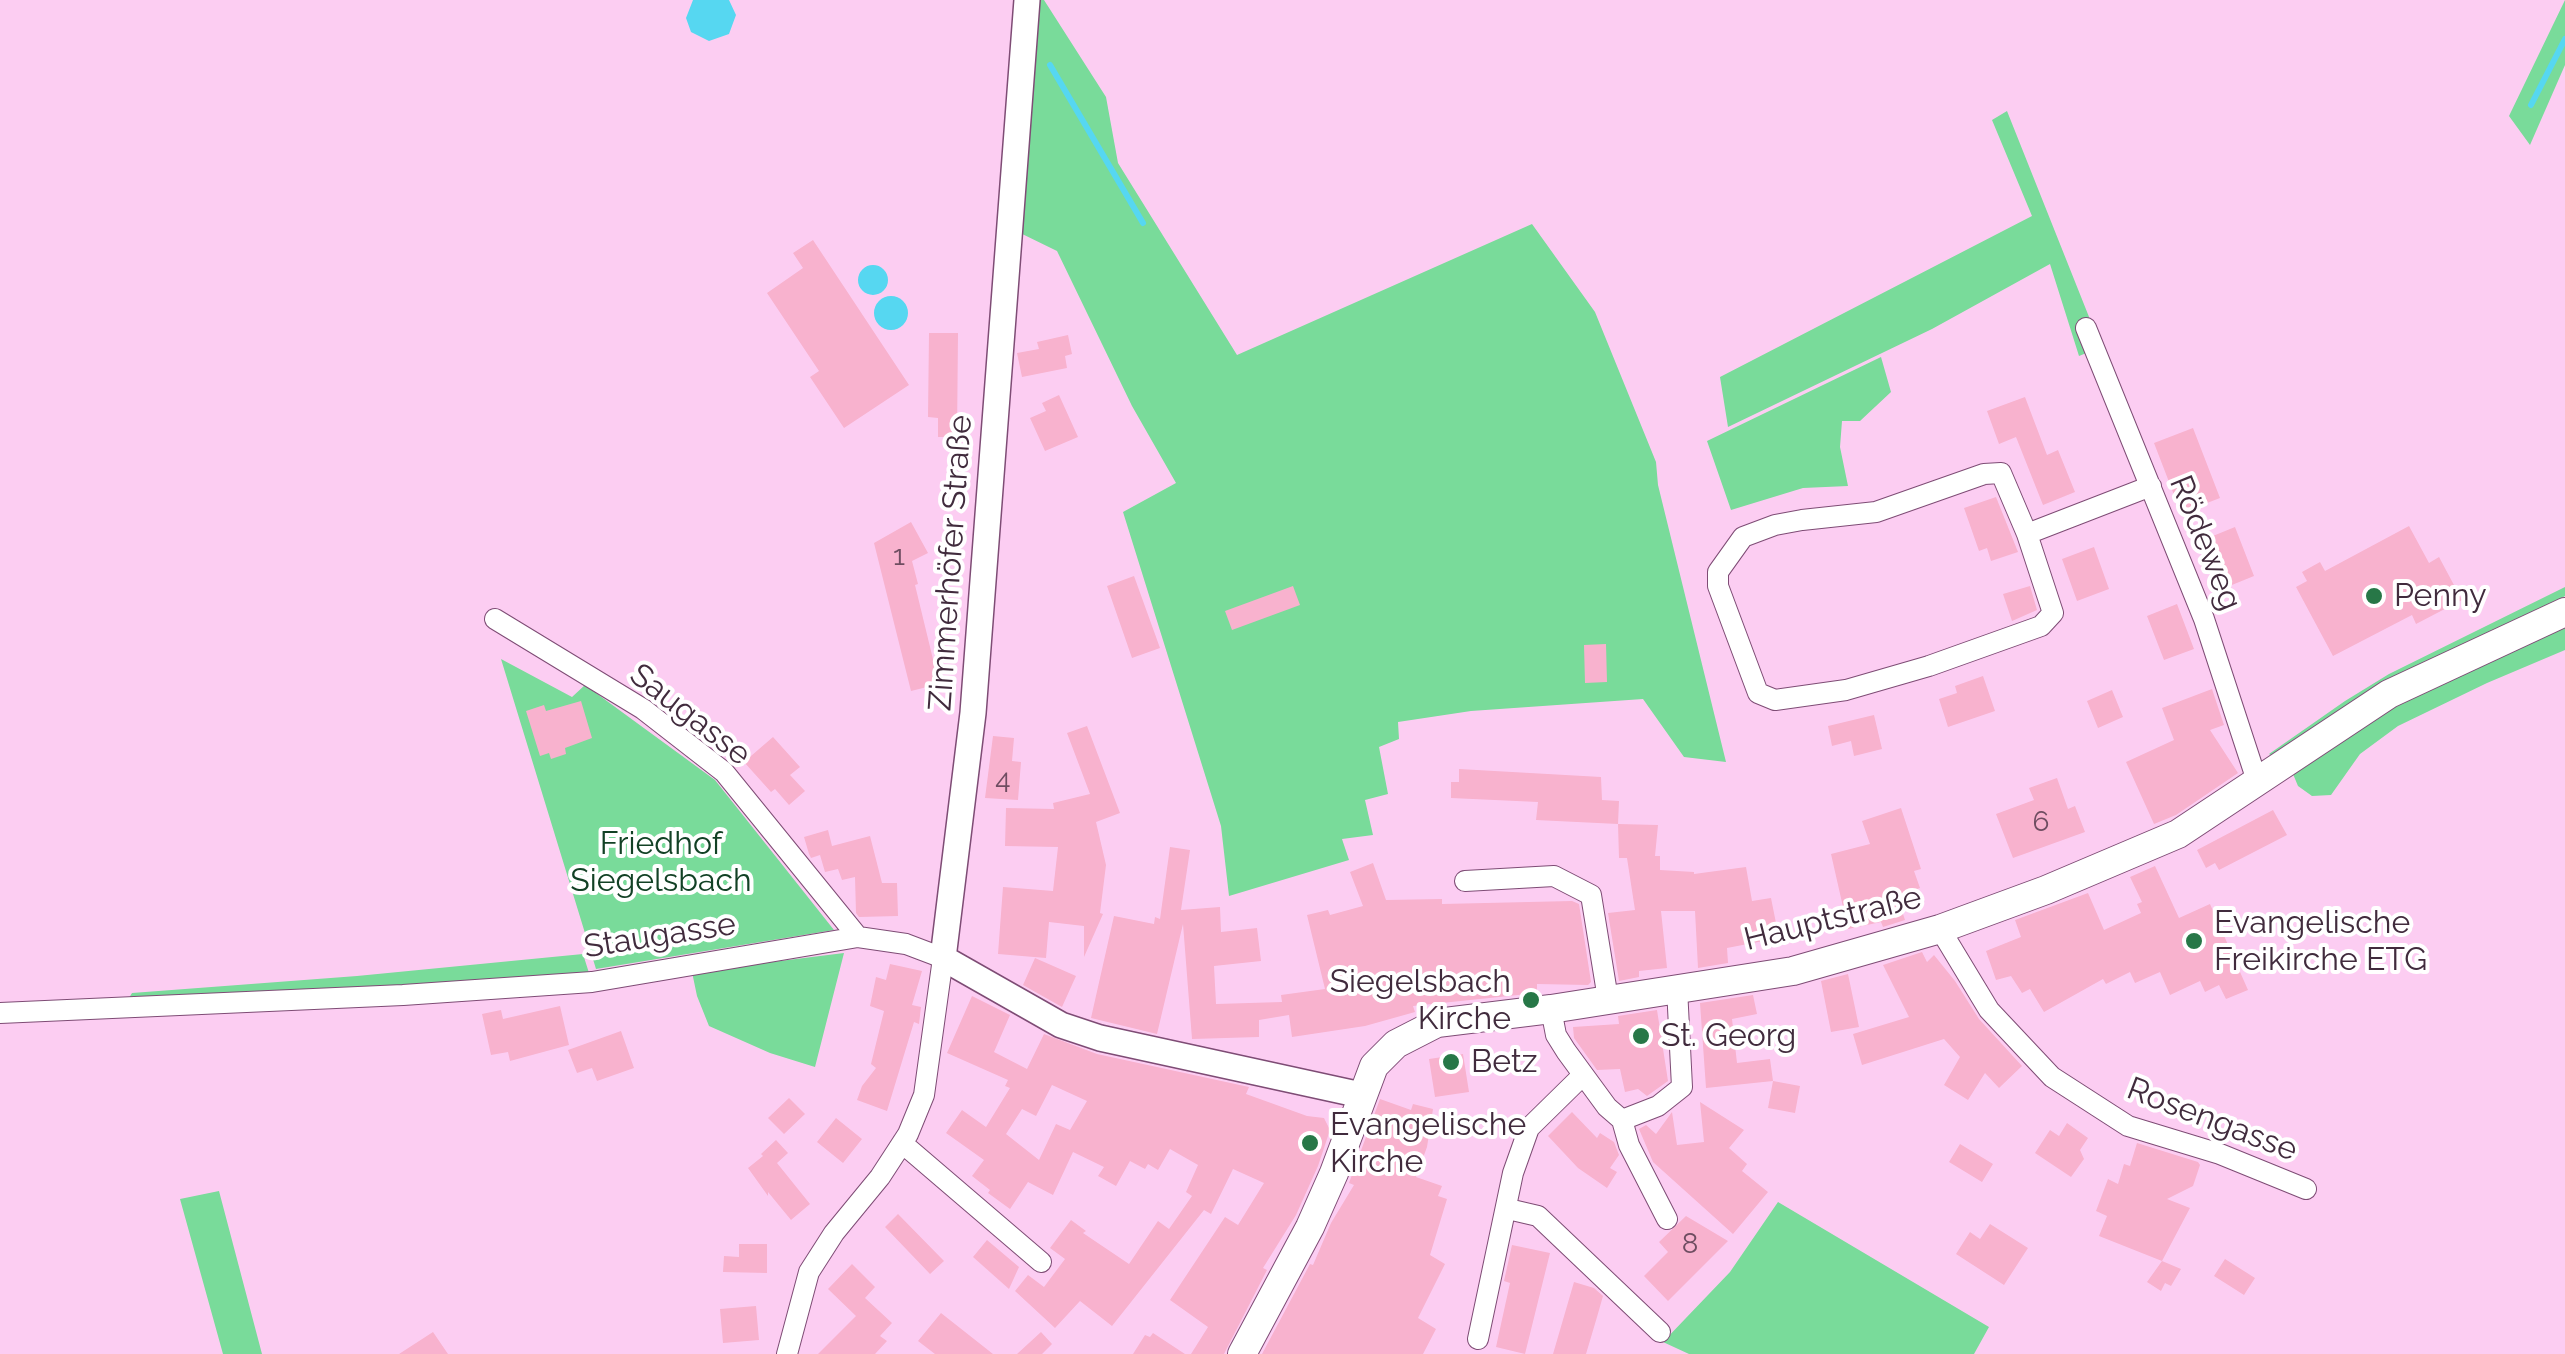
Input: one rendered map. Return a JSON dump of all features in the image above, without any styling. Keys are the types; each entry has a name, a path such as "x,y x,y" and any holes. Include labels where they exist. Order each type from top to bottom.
{"main road":[{"name":"Hauptstraße","path":"1242,1354 1313,1220 1374,1066 1396,1044 1437,1023 1552,1010 1793,971 1940,929 2046,890 2178,834 2389,694 2565,612"}],"street":[{"name":"Zimmerhöfer Straße","path":"943,958 973,713 1028,0"},
{"name":"Rödeweg","path":"2086,328 2204,619 2258,784"},
{"path":"2001,473 2026,534 2053,612 2042,626 1846,690 1775,700 1758,693 1718,586 1718,572 1743,537 1775,525 1876,512 1984,474 2001,473"},
{"path":"2026,534 2151,486"},
{"name":"Saugasse","path":"495,619 643,709 724,772 858,937"},
{"path":"1465,881 1554,876 1591,895 1608,998"},
{"name":"Rosengasse","path":"1940,929 1990,1010 2052,1077 2128,1126 2220,1154 2306,1189"},
{"name":"Staugasse","path":"0,1012 403,995 592,982 858,937 906,944 943,958 1060,1025 1115,1041 1361,1095"},
{"path":"787,1354 810,1272 834,1233 902,1143 924,1095 943,958"},
{"path":"1622,1120 1658,1106 1682,1088 1677,988"},
{"path":"1552,1010 1556,1034 1582,1076 1622,1120 1628,1144 1667,1219"},
{"path":"1478,1339 1513,1174 1529,1128 1582,1076"},
{"path":"902,1143 1041,1262"},
{"path":"1508,1209 1538,1216 1660,1332"}],"green space":[{"path":"1031,0 1044,0 1106,97 1118,163 1237,355 1532,224 1595,312 1656,462 1658,485 1726,762 1684,757 1643,699 1471,711 1398,722 1399,739 1379,747 1388,794 1365,800 1373,835 1342,839 1349,860 1229,896 1221,826 1123,512 1176,483 1132,406 1057,251 1014,230"},
{"path":"2565,0 2565,65 2530,145 2509,116"},
{"path":"2007,111 2101,347 2079,356 2050,264 1932,329 1728,427 1720,377 2032,216 1992,120"},
{"path":"1881,357 1891,392 1860,421 1842,421 1840,447 1848,486 1803,488 1731,510 1707,441"},
{"path":"2565,587 2565,596 2547,607 2275,758 2269,754 2389,674"},
{"path":"2565,626 2565,650 2398,726 2360,754 2331,795 2312,796 2298,786 2293,774 2359,727 2428,688"},
{"name":"Friedhof Siegelsbach","path":"501,659 572,697 585,685 715,780 834,930 596,969"},
{"path":"844,953 815,1067 770,1053 709,1026 692,972"},
{"path":"583,954 589,973 458,984 129,998 132,993"},
{"path":"219,1191 262,1354 223,1354 180,1199"},
{"path":"1778,1202 1989,1327 1974,1354 1689,1354 1663,1342 1730,1272"}],"water":[{"path":"693,0 729,0 736,15 729,34 709,41 691,32 686,18"},
{"path":"873,265 884,269 888,280 884,291 873,295 862,291 858,280 862,269"},
{"path":"891,296 903,301 908,313 903,325 891,330 879,325 874,313 879,301"}],"building":[{"path":"813,240 909,385 844,428 810,377 819,371 767,293 803,268 793,253"},
{"path":"929,333 958,333 957,437 938,437 938,418 928,417"},
{"path":"1068,335 1072,354 1065,356 1067,368 1022,377 1017,353 1039,349 1037,342"},
{"path":"1059,395 1078,437 1045,451 1030,418 1046,411 1042,403"},
{"path":"2025,397 2047,455 2058,450 2075,492 2043,505 2016,437 1999,444 1987,411"},
{"path":"2193,428 2220,498 2181,513 2154,443"},
{"path":"1996,497 2018,552 1991,561 1987,548 1979,551 1964,508"},
{"path":"911,522 928,553 912,561 939,684 911,691 874,543"},
{"name":"Penny","path":"2409,526 2429,563 2439,557 2462,600 2416,624 2412,615 2333,656 2296,587 2307,581 2302,572 2320,562 2325,571"},
{"path":"2235,527 2254,576 2222,589 2203,540"},
{"path":"2094,547 2109,589 2077,601 2062,559"},
{"path":"1134,576 1160,648 1132,658 1107,586"},
{"path":"1293,586 1300,605 1232,630 1225,611"},
{"path":"2030,586 2037,610 2012,621 2003,594"},
{"path":"2177,604 2194,649 2164,660 2147,616"},
{"path":"1606,644 1607,682 1585,683 1584,645"},
{"path":"1983,676 1995,711 1948,727 1939,699 1957,693 1955,686"},
{"path":"2212,689 2224,725 2210,730 2238,773 2176,815 2154,824 2126,762 2174,740 2162,708"},
{"path":"2112,690 2123,717 2098,728 2087,701"},
{"path":"581,701 592,738 565,748 566,754 551,759 549,753 540,756 526,711 544,705 546,711"},
{"path":"1874,715 1882,749 1854,756 1851,741 1832,746 1828,726"},
{"path":"1087,726 1120,813 1096,822 1106,865 1100,913 1103,914 1084,957 1084,926 1049,922 1046,958 998,954 1003,887 1053,891 1058,847 1005,846 1006,808 1054,809 1053,803 1090,794 1067,733"},
{"path":"993,736 1014,738 1012,761 1021,762 1018,800 985,798"},
{"path":"773,737 800,767 790,775 805,791 789,805 775,789 771,792 744,762"},
{"path":"1459,769 1601,777 1602,800 1619,801 1618,824 1536,820 1538,802 1451,798 1451,782 1459,782"},
{"path":"2057,778 2068,809 2075,806 2085,832 2013,858 1996,814 2034,800 2029,788"},
{"path":"1901,808 1921,869 1914,871 1920,888 1897,896 1905,920 1883,927 1881,922 1848,929 1831,854 1870,844 1862,821"},
{"path":"2273,810 2287,835 2219,870 2215,863 2206,868 2197,850"},
{"path":"1618,824 1658,825 1655,856 1660,856 1660,870 1694,874 1746,867 1752,901 1771,898 1779,938 1727,948 1728,963 1698,968 1695,911 1661,911 1667,968 1639,971 1639,977 1619,981 1608,913 1635,910 1627,858 1619,858"},
{"path":"828,830 832,846 870,836 882,883 897,883 898,916 859,917 855,877 842,880 838,869 825,872 820,855 811,858 809,854 804,837"},
{"path":"1170,847 1190,850 1181,910 1220,907 1221,932 1257,928 1261,961 1214,966 1216,1004 1282,1002 1281,995 1325,989 1307,915 1328,910 1330,915 1363,906 1350,872 1373,863 1386,900 1579,904 1591,982 1537,984 1537,993 1413,1006 1415,1012 1365,1026 1292,1037 1289,1015 1259,1020 1259,1037 1192,1039 1183,924 1157,1034 1091,1018 1114,916 1154,924 1155,917 1160,919"},
{"path":"2155,866 2179,918 2210,904 2248,990 2226,999 2219,985 2205,992 2200,981 2170,995 2160,972 2135,983 2130,972 2106,984 2103,979 2044,1012 2030,989 2022,993 2011,976 1996,980 1986,951 2021,937 2015,920 2088,893 2104,930 2141,913 2137,904 2142,902 2130,877"},
{"path":"1922,952 1927,962 1934,955 1979,1019 2022,1066 1999,1088 1985,1073 1968,1100 1944,1085 1960,1057 1944,1039 1862,1065 1853,1034 1909,1017 1883,965"},
{"path":"1035,958 1076,976 1062,1007 1023,985"},
{"path":"890,964 922,971 912,1005 921,1007 919,1024 914,1022 887,1111 857,1100 876,1068 871,1064 884,1011 870,1006 876,977 886,980"},
{"path":"1848,974 1859,1027 1831,1032 1821,981"},
{"path":"1753,995 1757,1014 1732,1019 1737,1063 1770,1059 1773,1081 1706,1088 1700,1003"},
{"path":"972,996 1010,1015 994,1052 1027,1069 1044,1034 1097,1054 1249,1087 1246,1094 1307,1116 1324,1118 1330,1130 1318,1166 1296,1215 1263,1268 1267,1270 1224,1354 1191,1354 1208,1327 1170,1300 1225,1217 1238,1225 1264,1183 1233,1169 1211,1214 1204,1210 1112,1326 1080,1301 1055,1328 1015,1291 1028,1275 1044,1287 1065,1259 1050,1248 1071,1220 1086,1231 1083,1233 1129,1264 1158,1221 1169,1229 1192,1196 1186,1192 1198,1165 1170,1149 1158,1170 1148,1164 1145,1169 1130,1161 1116,1186 1098,1176 1104,1167 1073,1152 1053,1195 1028,1182 1010,1209 972,1176 984,1160 946,1133 962,1110 986,1127 1010,1088 1005,1086 1008,1080 947,1053","holes":["1052,1085 1087,1101 1070,1130 1056,1124 1039,1160 1006,1134 1022,1109 1036,1116"]},
{"path":"560,1006 569,1045 510,1061 508,1052 491,1055 482,1014 501,1010 503,1019"},
{"name":"St. Georg","path":"1657,1010 1668,1081 1647,1096 1638,1089 1625,1092 1620,1069 1597,1070 1574,1038 1573,1027 1619,1024 1618,1016"},
{"path":"621,1031 634,1068 597,1081 592,1068 577,1073 568,1050"},
{"path":"1463,1054 1469,1092 1435,1097 1429,1059"},
{"path":"1773,1081 1800,1086 1795,1113 1768,1108"},
{"path":"789,1098 805,1114 784,1134 768,1118"},
{"path":"1380,1099 1411,1110 1413,1104 1433,1109 1427,1147 1416,1177 1442,1186 1438,1196 1447,1199 1430,1255 1445,1264 1418,1318 1436,1329 1423,1354 1262,1354 1354,1185 1349,1183"},
{"path":"1700,1102 1744,1130 1729,1148 1747,1164 1742,1171 1768,1192 1733,1234 1653,1162 1639,1129 1646,1125 1656,1134 1672,1112 1677,1145 1704,1142"},
{"path":"1572,1112 1597,1138 1600,1133 1614,1142 1619,1155 1610,1168 1617,1172 1607,1188 1578,1168 1548,1136"},
{"path":"836,1118 862,1139 843,1163 817,1142"},
{"path":"2067,1123 2088,1138 2080,1150 2084,1159 2071,1177 2035,1153 2050,1130 2059,1136"},
{"path":"776,1140 788,1153 777,1163 810,1204 791,1220 748,1168"},
{"path":"2137,1143 2200,1165 2193,1186 2167,1199 2190,1208 2162,1261 2099,1236 2107,1216 2096,1211 2108,1179 2118,1184 2124,1164 2130,1166"},
{"path":"1960,1144 1993,1164 1982,1182 1949,1162"},
{"path":"898,1214 944,1261 930,1274 885,1227"},
{"path":"1686,1216 1728,1241 1668,1301 1644,1276 1668,1252 1659,1242"},
{"path":"1990,1224 2028,1248 2004,1285 1956,1254 1970,1232 1980,1239"},
{"path":"987,1240 1019,1267 1009,1289 973,1257"},
{"path":"739,1244 767,1244 767,1273 723,1272 724,1256 739,1257"},
{"path":"1512,1245 1550,1253 1525,1354 1496,1347 1510,1283 1504,1281"},
{"path":"2225,1259 2255,1278 2244,1295 2214,1276"},
{"path":"2162,1261 2181,1269 2171,1286 2165,1283 2161,1291 2147,1282"},
{"path":"852,1264 875,1287 865,1298 892,1323 880,1336 887,1341 875,1354 818,1354 856,1316 828,1289"},
{"path":"1574,1282 1594,1288 1603,1296 1597,1317 1586,1354 1553,1354"},
{"path":"756,1306 759,1340 723,1343 720,1309"},
{"path":"941,1313 993,1354 935,1354 918,1341"},
{"path":"433,1332 448,1354 399,1354"},
{"path":"1041,1332 1052,1344 1042,1354 1017,1354"},
{"path":"1153,1333 1185,1354 1133,1354 1145,1335 1150,1337"}],"waterway":[{"path":"2531,105 2565,39"},
{"path":"1050,65 1143,223"}],"place":[{"name":"Penny","path":"2374,596"},
{"name":"Evangelische Freikirche ETG","path":"2194,941"},
{"name":"Siegelsbach Kirche","path":"1531,1000"},
{"name":"St. Georg","path":"1641,1036"},
{"name":"Betz","path":"1451,1062"},
{"name":"Evangelische Kirche","path":"1310,1143"}]}
